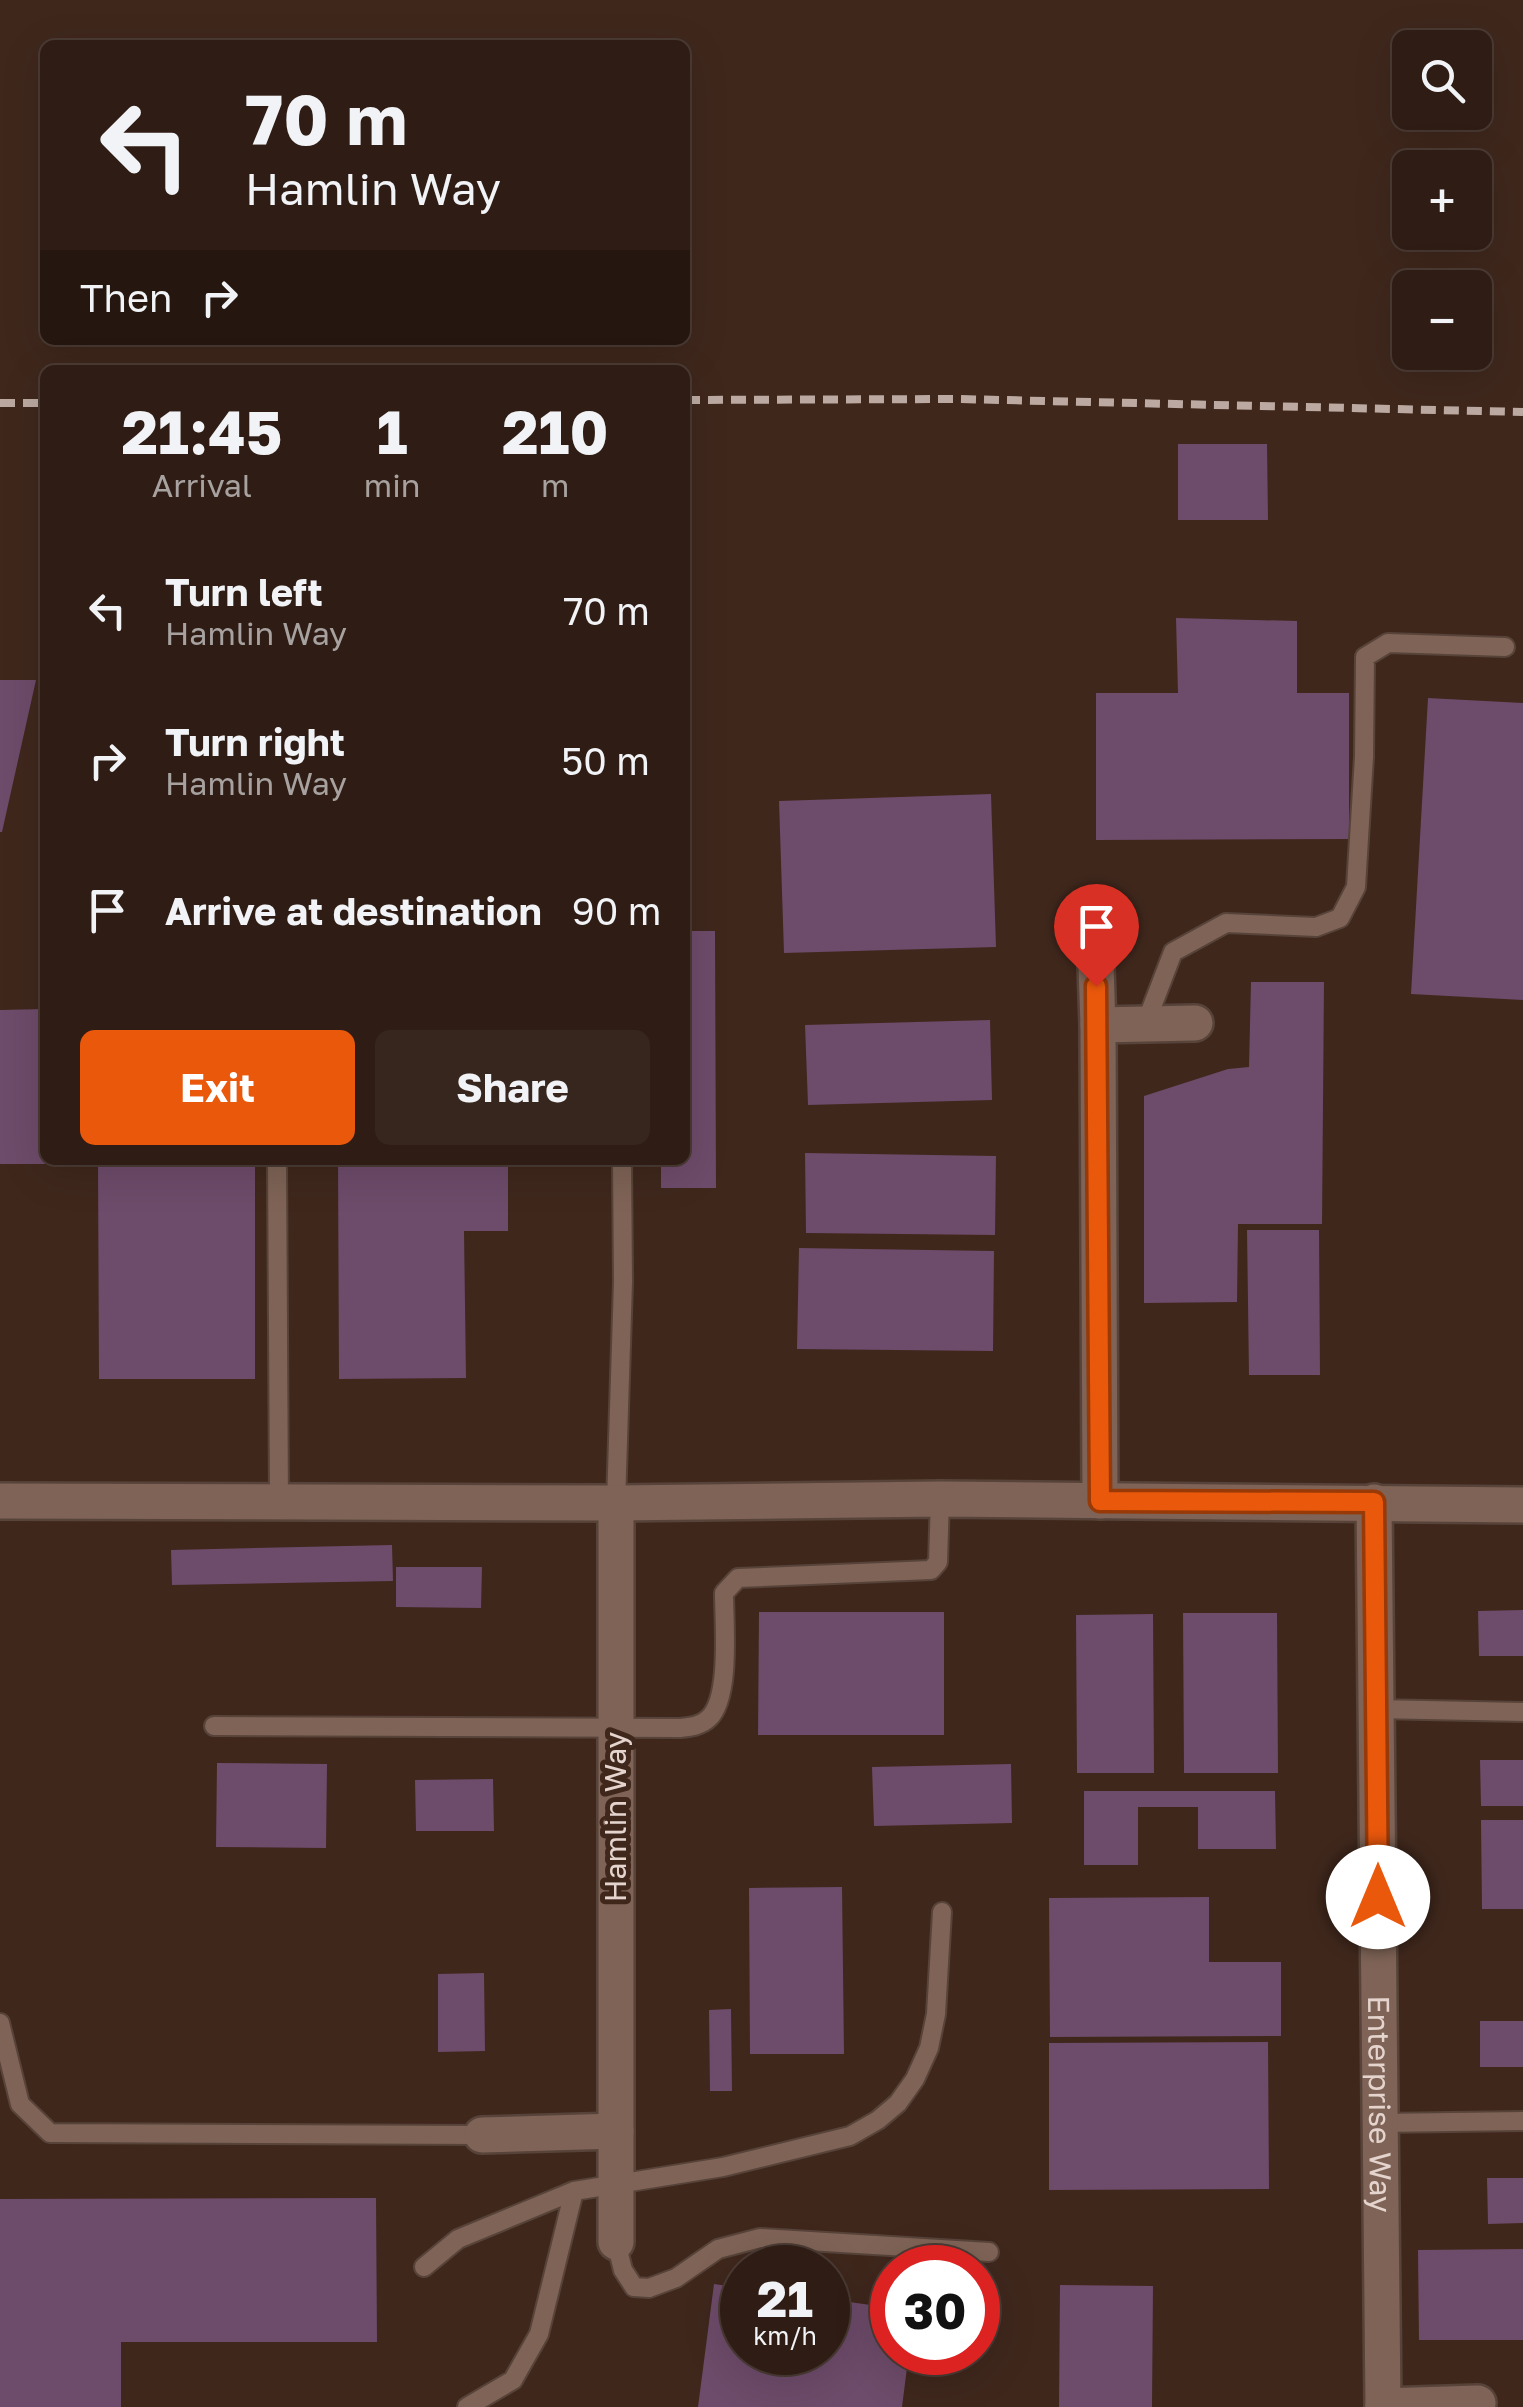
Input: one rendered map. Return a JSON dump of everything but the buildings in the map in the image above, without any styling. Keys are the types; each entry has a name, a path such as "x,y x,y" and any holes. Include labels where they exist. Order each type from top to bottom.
{"street":[{"path":"1094,909 1100,1501"},
{"path":"1098,1025 1195,1023"},
{"path":"0,1501 616,1504 940,1499 1523,1505"},
{"name":"Enterprise Way","path":"1374,1502 1383,2406 1478,2404"},
{"name":"Hamlin Way","path":"616,1504 616,2242"},
{"path":"482,2135 616,2131"}],"lane":[{"path":"1145,1026 1173,952 1200,937 1226,923 1316,927 1340,918 1356,888 1365,657 1388,643 1505,647"},
{"path":"277,1165 279,1502"},
{"path":"616,1504 622,1165"},
{"path":"214,1726 680,1728 708,1720 718,1706 723,1682 724,1593 738,1578 931,1570 938,1562 940,1499"},
{"path":"1376,1709 1523,1712"},
{"path":"424,2267 458,2240 574,2191 723,2167 850,2136 878,2120 898,2103 915,2079 929,2048 936,2014 942,1912"},
{"path":"0,2023 20,2104 50,2133 482,2135"},
{"path":"1380,2123 1523,2121"},
{"path":"467,2407 514,2380 539,2334 574,2191"},
{"path":"616,2242 623,2270 634,2287 648,2288 676,2278 718,2249 760,2238 874,2245"}],"railway":[{"path":"690,400 959,399 1523,412"},
{"path":"0,403 40,403"}],"route":[{"path":"1096,986 1100,1501 1374,1502 1378,1897"}]}
